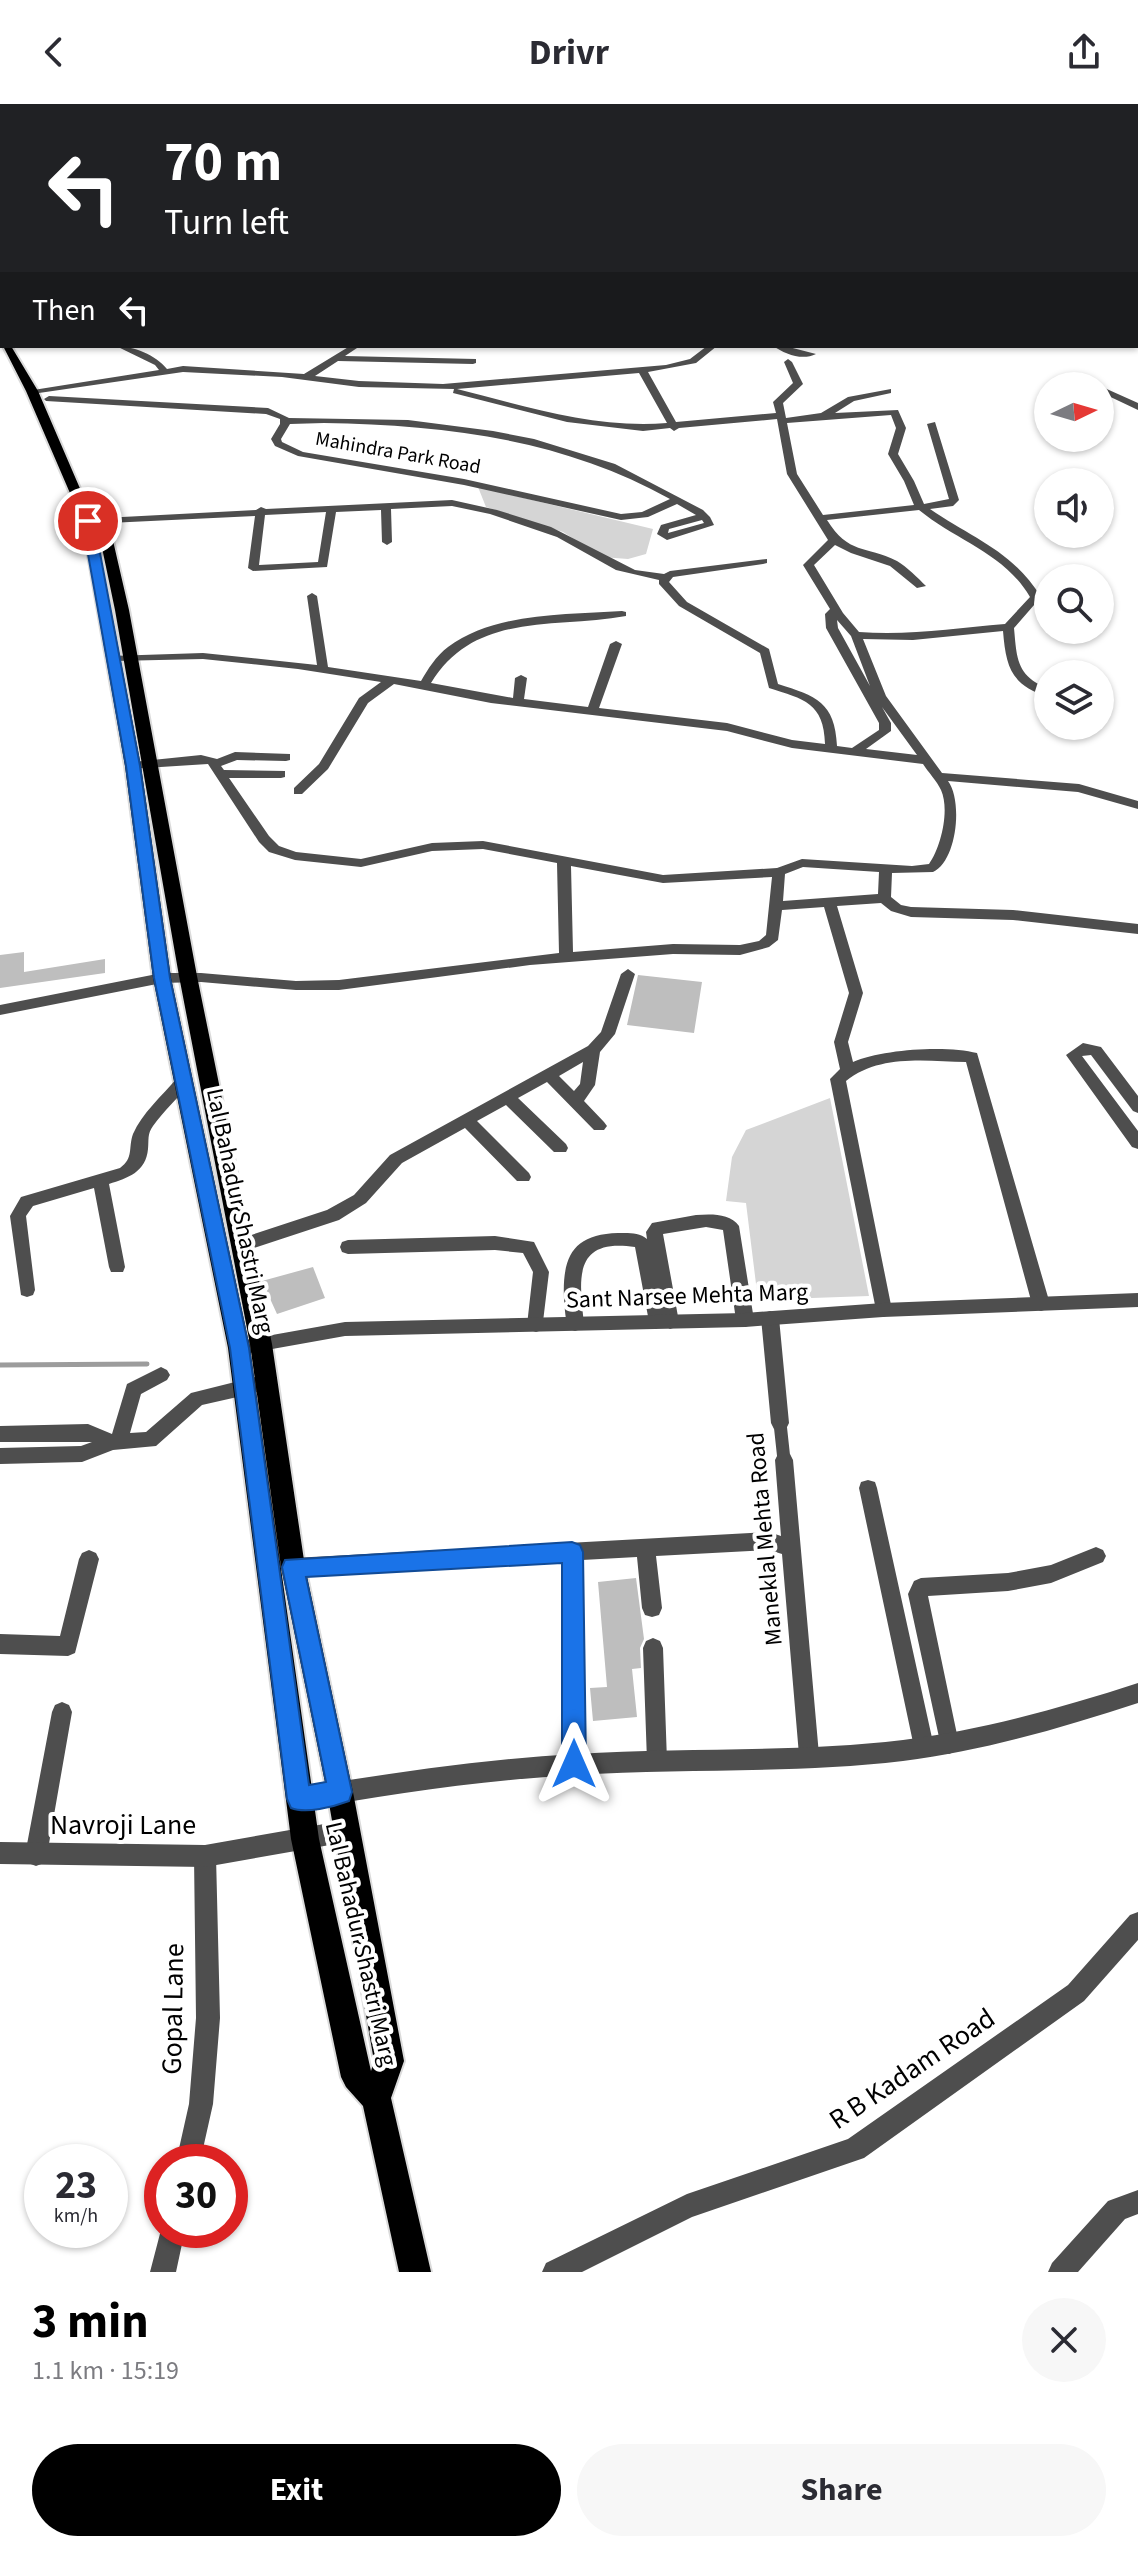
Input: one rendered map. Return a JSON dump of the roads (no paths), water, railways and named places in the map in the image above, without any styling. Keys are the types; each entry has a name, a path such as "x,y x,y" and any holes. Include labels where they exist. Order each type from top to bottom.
{"main road":[{"name":"Lal Bahadur Shastri Marg","path":"7,348 41,393"},
{"name":"Lal Bahadur Shastri Marg","path":"18,348 41,393 95,520 103,557 152,828 178,921 242,1245 250,1346 305,1839 356,2077 376,2098 415,2272"},
{"name":"Lal Bahadur Shastri Marg","path":"152,828 155,925 162,978 182,1082 250,1346"},
{"path":"155,925 178,921"},
{"name":"Lal Bahadur Shastri Marg","path":"255,1385 340,1792 389,2061 376,2098"}],"street":[{"path":"124,348 158,363 164,371"},
{"path":"306,377 353,348"},
{"path":"41,393 164,371 205,368 359,384 443,387 681,365 710,348"},
{"path":"782,348 797,354 812,354"},
{"path":"339,359 473,361"},
{"path":"788,362 798,384 779,398 792,474 834,540 855,551 894,564 921,586"},
{"path":"642,370 674,428"},
{"path":"443,387 567,419 627,427 674,428 895,412 901,428 891,453 892,461 909,479 921,509 987,545 1029,583 1036,597 1008,627 925,633 898,640 856,635"},
{"path":"823,416 851,399 888,391"},
{"name":"Mahindra Park Road","path":"41,393 268,411 279,414 284,421 276,439 278,444 301,454 464,482 621,517 644,515 677,500"},
{"path":"1114,396 1138,407"},
{"path":"284,421 345,419 502,436 615,467 703,516"},
{"path":"821,518 921,509 949,504 954,500 932,424"},
{"path":"95,520 452,503 491,510 562,535 623,572 664,577 763,561"},
{"path":"386,505 387,542"},
{"path":"261,510 253,568 323,565 332,507"},
{"path":"218,769 264,839 274,849 295,856 361,863 432,847 483,845 663,879 779,872 810,862 926,870 937,865 951,803 942,777 924,760 880,696 856,635 835,609 808,562 834,540"},
{"path":"664,577 671,594 683,604 765,651 773,686 815,700 824,709 832,730 831,750"},
{"path":"312,596 323,670"},
{"path":"835,609 831,614 832,628 885,723 885,731 852,753"},
{"path":"424,685 439,661 455,647 498,630 559,619 622,614"},
{"path":"1008,627 1015,674 1034,687"},
{"path":"592,711 616,644"},
{"path":"122,658 203,656 323,670 424,685 456,694 727,727 792,744 924,760"},
{"path":"518,703 521,678"},
{"path":"298,791 324,766 363,701 389,682"},
{"path":"218,769 236,750 286,757"},
{"path":"141,765 201,759 218,769 281,774"},
{"path":"942,777 1079,788 1138,805"},
{"path":"564,860 566,956"},
{"path":"884,898 886,868"},
{"path":"0,1010 162,978 188,976 314,986 354,984 566,956 692,947 748,949 766,945 773,937 779,872"},
{"path":"775,906 830,904 844,898 884,898 896,908 911,912 1013,915 1138,929"},
{"path":"830,904 856,993 841,1042 847,1069"},
{"path":"242,1245 333,1215 360,1199 396,1159 593,1050 608,1034 628,974"},
{"path":"1138,1107 1096,1051 1083,1048 1073,1055 1138,1143"},
{"path":"575,1102 587,1085 593,1050"},
{"path":"883,1310 838,1079 847,1069 860,1062 909,1057 972,1057 1041,1304"},
{"path":"550,1076 599,1126"},
{"path":"27,1290 18,1216 20,1207 33,1199 133,1167 146,1124 182,1082"},
{"path":"507,1097 560,1148"},
{"path":"467,1120 523,1177"},
{"path":"100,1180 117,1267"},
{"path":"663,1322 654,1232 658,1228 713,1221 726,1222 731,1226 745,1320"},
{"path":"575,1324 571,1270 574,1258 592,1244 632,1239 639,1240 643,1246 663,1322"},
{"path":"348,1247 495,1243 528,1247 541,1272 536,1325"},
{"name":"Sant Narsee Mehta Marg","path":"250,1346 345,1329 745,1320 883,1310 1138,1300"},
{"name":"Maneklal Mehta Road","path":"770,1318 809,1755"},
{"path":"116,1442 133,1389 161,1375"},
{"path":"0,1456 82,1454 116,1442 150,1440 197,1398 255,1385"},
{"path":"0,1434 88,1432 116,1442"},
{"path":"64,1454 69,1433"},
{"path":"868,1488 924,1747"},
{"path":"293,1567 769,1541 793,1549"},
{"path":"646,1548 652,1608"},
{"path":"572,1552 574,1764"},
{"path":"949,1744 918,1594 921,1587 1051,1574 1096,1556"},
{"path":"0,1644 68,1646 89,1559"},
{"path":"653,1648 657,1761"},
{"path":"299,1799 397,1782 574,1764 867,1754 949,1744 1138,1693"},
{"name":"Navroji Lane","path":"62,1712 36,1855 205,1856 347,1831"},
{"path":"0,1853 36,1855"},
{"name":"Gopal Lane","path":"192,2144 201,2104 208,2018 205,1856"},
{"name":"R B Kadam Road","path":"555,2272 687,2206 855,2149 1076,1993 1138,1923"},
{"path":"1061,2272 1117,2210 1138,2202"},
{"path":"163,2272 169,2248"}],"waterway":[{"path":"0,1365 147,1364"}]}
